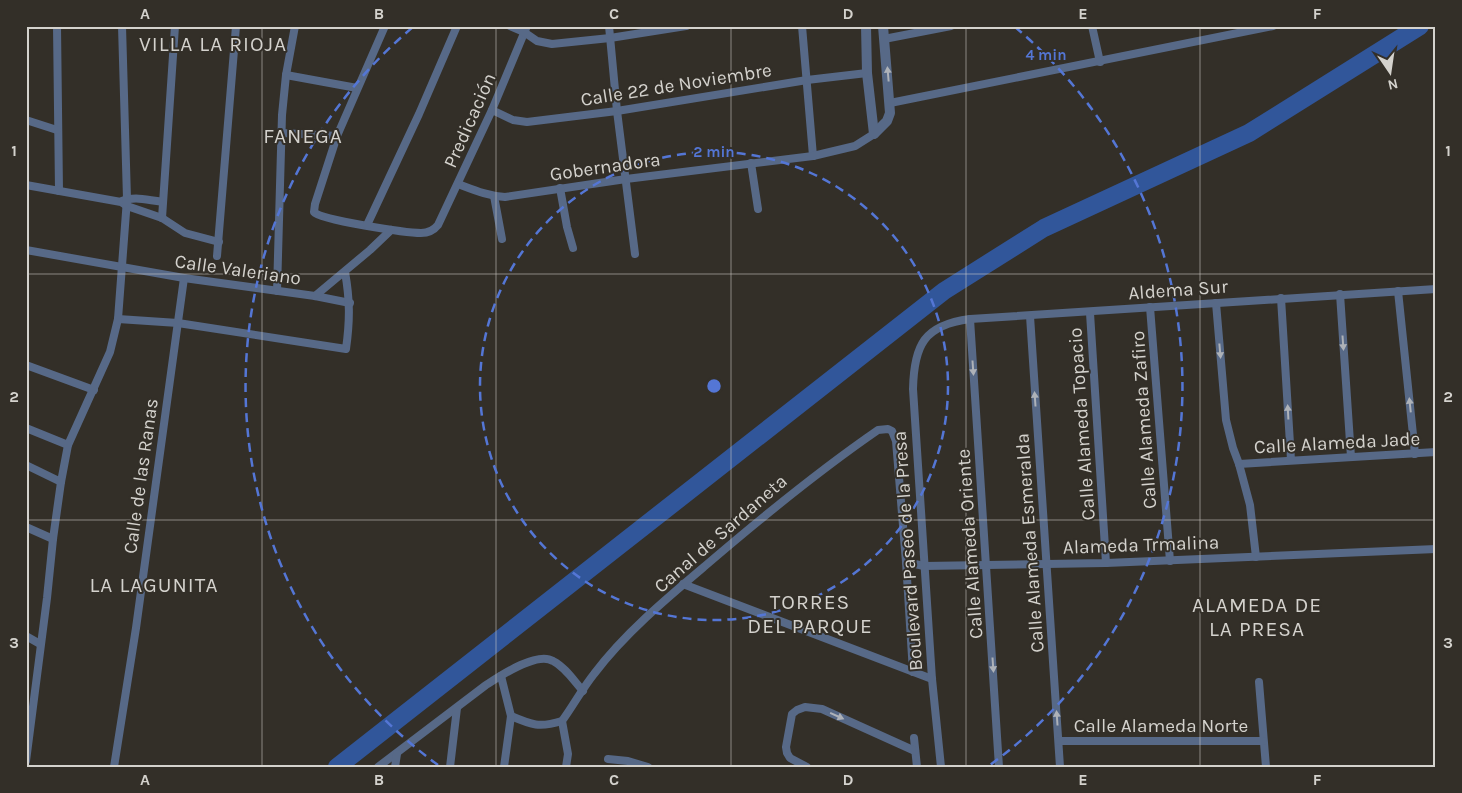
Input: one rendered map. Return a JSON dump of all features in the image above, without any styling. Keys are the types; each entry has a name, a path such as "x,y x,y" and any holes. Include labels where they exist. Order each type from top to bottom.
{"street":[{"path":"57,26 59,191"},
{"path":"26,761 28,718 47,598 61,482 68,445 110,352 118,320 125,202 122,26"},
{"path":"162,218 175,26"},
{"path":"217,256 236,26"},
{"path":"277,290 282,133 286,75 295,26"},
{"path":"385,26 337,136 314,204 314,212 317,216 391,230"},
{"path":"367,225 415,123 457,26"},
{"path":"510,26 525,29 537,41 552,44 610,38 686,26"},
{"path":"609,26 617,111 635,254"},
{"path":"802,26 814,156"},
{"path":"866,26 867,73 874,134"},
{"path":"874,134 887,120 890,113 884,26"},
{"path":"884,39 951,26"},
{"path":"1092,26 1100,62"},
{"path":"890,103 1273,26"},
{"name":"Predicación","path":"391,230 422,234 434,230 438,225 492,110 525,29"},
{"name":"Calle 22 de Noviembre","path":"492,110 513,120 527,122 617,111 807,80 867,73"},
{"path":"286,75 357,88"},
{"path":"26,120 57,130"},
{"path":"282,133 337,136"},
{"name":"Gobernadora","path":"458,184 494,196 506,197 626,178 814,156 855,146 874,134"},
{"path":"751,163 758,208"},
{"path":"26,184 125,202 163,202"},
{"path":"560,188 567,228 573,248"},
{"path":"494,196 502,238"},
{"path":"125,202 162,218 185,233 219,242"},
{"path":"316,296 391,230"},
{"name":"Calle Valeriano","path":"26,250 184,278 277,290 350,303"},
{"path":"118,320 178,323 346,348 350,303 345,272"},
{"name":"Calle de las Ranas","path":"114,767 136,628 184,278"},
{"name":"Aldema Sur","path":"928,337 941,326 948,323 970,319 1090,313 1150,307 1436,289"},
{"path":"1398,291 1415,454"},
{"path":"1340,294 1351,457"},
{"path":"1281,298 1291,460"},
{"path":"1216,303 1226,420 1232,448 1240,464 1250,505 1256,557"},
{"name":"Calle Alameda Zafiro","path":"1150,307 1170,561"},
{"name":"Calle Alameda Topacio","path":"1090,313 1106,563"},
{"name":"Calle Alameda Esmeralda","path":"1030,316 1060,767"},
{"name":"Calle Alameda Oriente","path":"970,319 999,767"},
{"name":"Boulevard Paseo de la Presa","path":"928,337 916,354 913,389 932,679 941,767"},
{"path":"26,365 94,390"},
{"path":"26,428 68,445"},
{"name":"Canal de Sardaneta","path":"583,691 608,657 683,584 763,515 827,465 878,430 888,429 895,435 906,562"},
{"name":"Calle Alameda Jade","path":"1240,464 1436,452"},
{"path":"26,465 61,482"},
{"path":"26,527 53,539"},
{"name":"Alameda Trmalina","path":"906,562 924,566 1106,563 1436,549"},
{"path":"906,562 912,672"},
{"path":"683,584 932,679"},
{"path":"26,636 40,644"},
{"path":"378,767 501,676 538,658 547,658 554,661 583,691 562,721 547,726 532,724 511,716"},
{"path":"501,676 511,716 504,767"},
{"path":"1259,682 1266,767"},
{"path":"807,767 790,758 786,747 792,714 805,707 822,709 915,751"},
{"path":"450,767 457,708"},
{"path":"562,721 568,754 566,767"},
{"path":"914,738 916,767"},
{"name":"Calle Alameda Norte","path":"1059,741 1264,741"},
{"path":"395,767 397,754"},
{"path":"608,759 648,767"}],"waterway":[{"path":"337,767 944,291 1044,228 1249,133 1420,26"}],"district":[{"name":"VILLA LA RIOJA","path":"213,44"},
{"name":"FANEGA","path":"303,136"},
{"name":"LA LAGUNITA","path":"154,585"},
{"name":"TORRES DEL PARQUE","path":"810,614"},
{"name":"ALAMEDA DE LA PRESA","path":"1257,617"}]}
